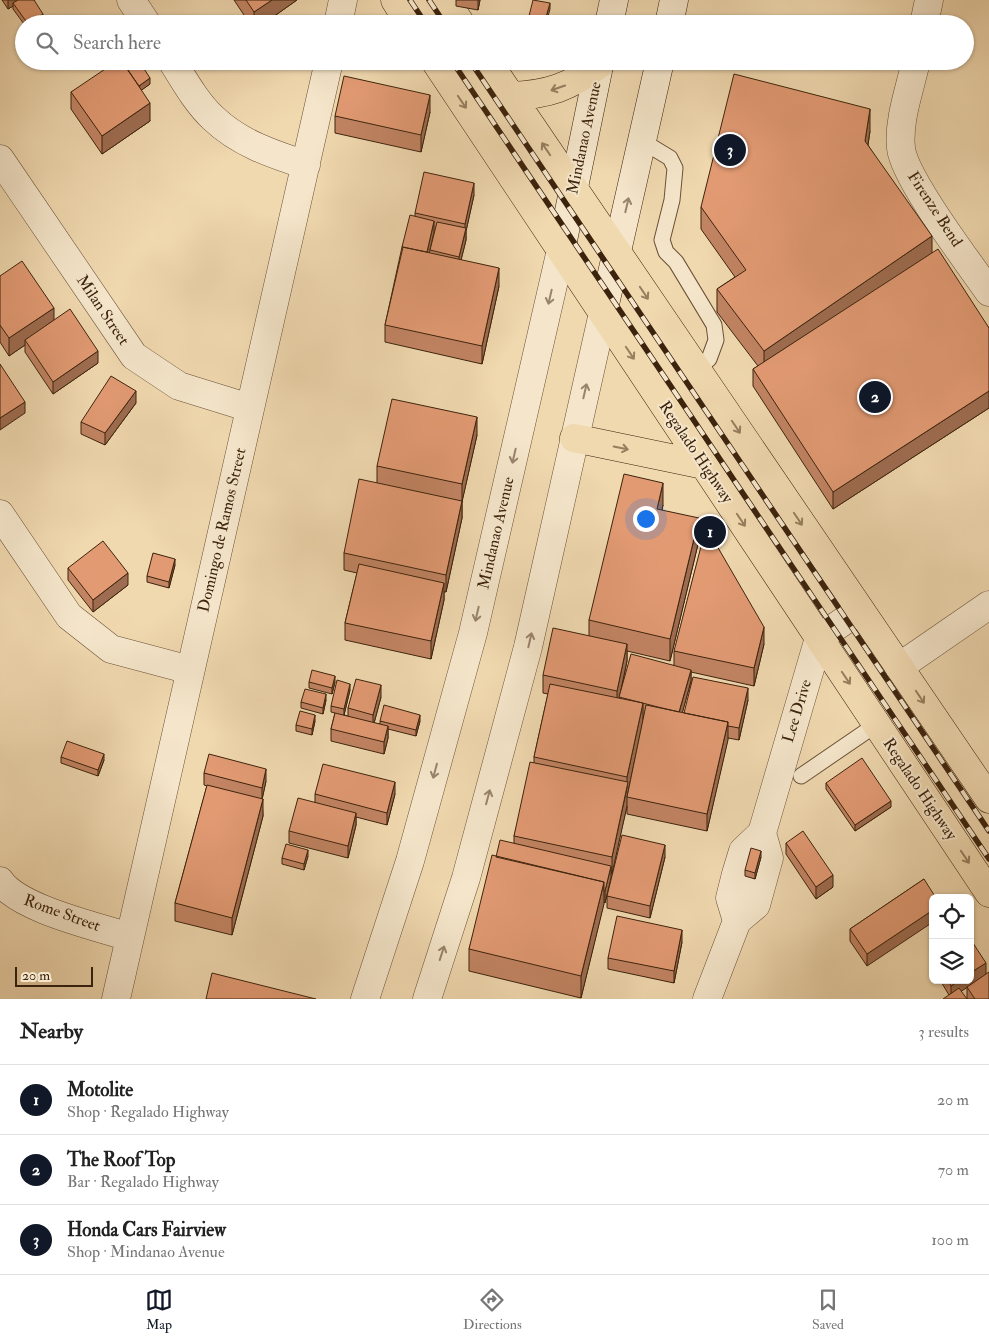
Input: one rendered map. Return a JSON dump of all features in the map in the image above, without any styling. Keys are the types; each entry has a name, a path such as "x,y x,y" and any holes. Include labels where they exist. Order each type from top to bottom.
{"main road":[{"path":"394,0 404,15"},
{"path":"445,0 455,15"},
{"name":"Regalado Highway","path":"441,70 989,893"},
{"path":"493,70 989,799"},
{"path":"510,96 534,95 558,89 580,79 591,70"},
{"path":"574,438 704,465"}],"street":[{"path":"131,0 140,15"},
{"path":"340,15 343,0"},
{"path":"611,15 614,0"},
{"path":"671,15 674,0"},
{"path":"926,15 929,0"},
{"path":"178,70 199,102 229,132 268,152 306,165"},
{"name":"Domingo de Ramos Street","path":"116,999 327,70"},
{"name":"Mindanao Avenue","path":"365,999 410,861 473,633 561,250 599,70"},
{"path":"427,999 466,878 526,656 658,70"},
{"name":"Firenze Bend","path":"914,70 901,127 901,150 919,188 989,292"},
{"name":"Milan Street","path":"0,158 134,356 179,386 250,408"},
{"path":"0,514 69,616 111,649 190,670"},
{"path":"899,667 989,605"},
{"path":"819,638 860,610"},
{"name":"Lee Drive","path":"707,999 737,921 756,906 769,858 762,833 819,638"},
{"name":"Rome Street","path":"0,881 5,889 27,904 129,937"}],"lane":[{"path":"642,141 670,158 675,168 672,200 662,240 666,252 676,262 714,325 716,340 709,358 697,370"},
{"path":"801,776 877,724"}],"building":[{"path":"18,0 34,0 43,14 22,15 13,3"},
{"path":"246,0 272,0 254,12"},
{"path":"533,0 550,3 547,15 529,15"},
{"path":"104,70 128,70 150,103 102,136 71,92"},
{"path":"128,70 145,70 150,78 139,86"},
{"path":"734,74 870,109 865,141 932,236 764,351 717,289 746,270 701,207"},
{"path":"344,76 430,95 421,135 335,116"},
{"path":"424,172 474,183 465,224 415,213"},
{"path":"410,215 434,221 427,252 402,247"},
{"path":"437,222 466,228 459,257 430,250"},
{"path":"403,247 499,268 482,346 385,325"},
{"path":"938,249 989,328 989,391 833,492 753,369"},
{"path":"22,261 54,308 9,338 0,325 0,276"},
{"path":"70,309 98,351 53,382 25,340"},
{"path":"0,364 25,402 0,418"},
{"path":"111,376 136,391 105,433 81,422"},
{"path":"392,399 477,417 462,484 377,466"},
{"path":"624,474 663,483 657,509 699,518 670,639 589,620"},
{"path":"359,479 462,501 446,575 344,553"},
{"path":"706,527 764,627 754,668 674,651"},
{"path":"103,541 128,573 93,600 68,568"},
{"path":"153,553 175,559 169,582 147,576"},
{"path":"359,564 444,583 431,641 345,623"},
{"path":"553,628 627,644 617,691 543,675"},
{"path":"631,654 691,670 679,712 619,697"},
{"path":"312,670 335,676 332,688 309,682"},
{"path":"693,677 748,688 739,728 728,726 728,722 684,713"},
{"path":"356,679 381,685 373,715 348,708"},
{"path":"337,680 350,684 344,709 331,706"},
{"path":"550,684 643,703 627,777 534,757"},
{"path":"305,689 326,694 323,708 301,702"},
{"path":"384,705 420,715 416,730 380,721"},
{"path":"646,705 728,722 707,814 627,797"},
{"path":"300,711 315,715 312,729 296,725"},
{"path":"335,713 388,726 384,742 331,729"},
{"path":"67,741 104,754 98,770 61,757"},
{"path":"209,754 266,769 262,788 204,773"},
{"path":"862,758 891,801 855,825 826,783"},
{"path":"530,762 628,782 612,857 514,836"},
{"path":"323,764 395,782 387,813 315,794"},
{"path":"207,785 263,799 232,918 175,903"},
{"path":"298,798 356,813 348,846 289,831"},
{"path":"803,831 833,875 816,887 786,843"},
{"path":"622,835 665,845 650,906 607,896"},
{"path":"500,840 611,866 605,891 604,882 496,857"},
{"path":"286,844 308,850 304,864 282,858"},
{"path":"751,848 761,851 755,873 745,870"},
{"path":"492,855 604,882 581,976 469,949"},
{"path":"924,879 933,894 929,894 929,913 867,954 850,929"},
{"path":"617,916 682,930 674,971 608,958"},
{"path":"974,945 986,963 974,970"},
{"path":"989,972 989,999 975,999 967,987"},
{"path":"212,973 316,999 206,999"},
{"path":"959,988 967,999 943,999"}],"railway":[{"path":"410,0 420,15"},
{"path":"429,0 439,15"},
{"path":"458,70 989,859"},
{"path":"476,70 989,831"}],"place":[{"name":"Honda Cars Fairview","path":"730,150"},
{"name":"The Roof Top","path":"875,397"},
{"name":"Motolite","path":"710,532"}]}
